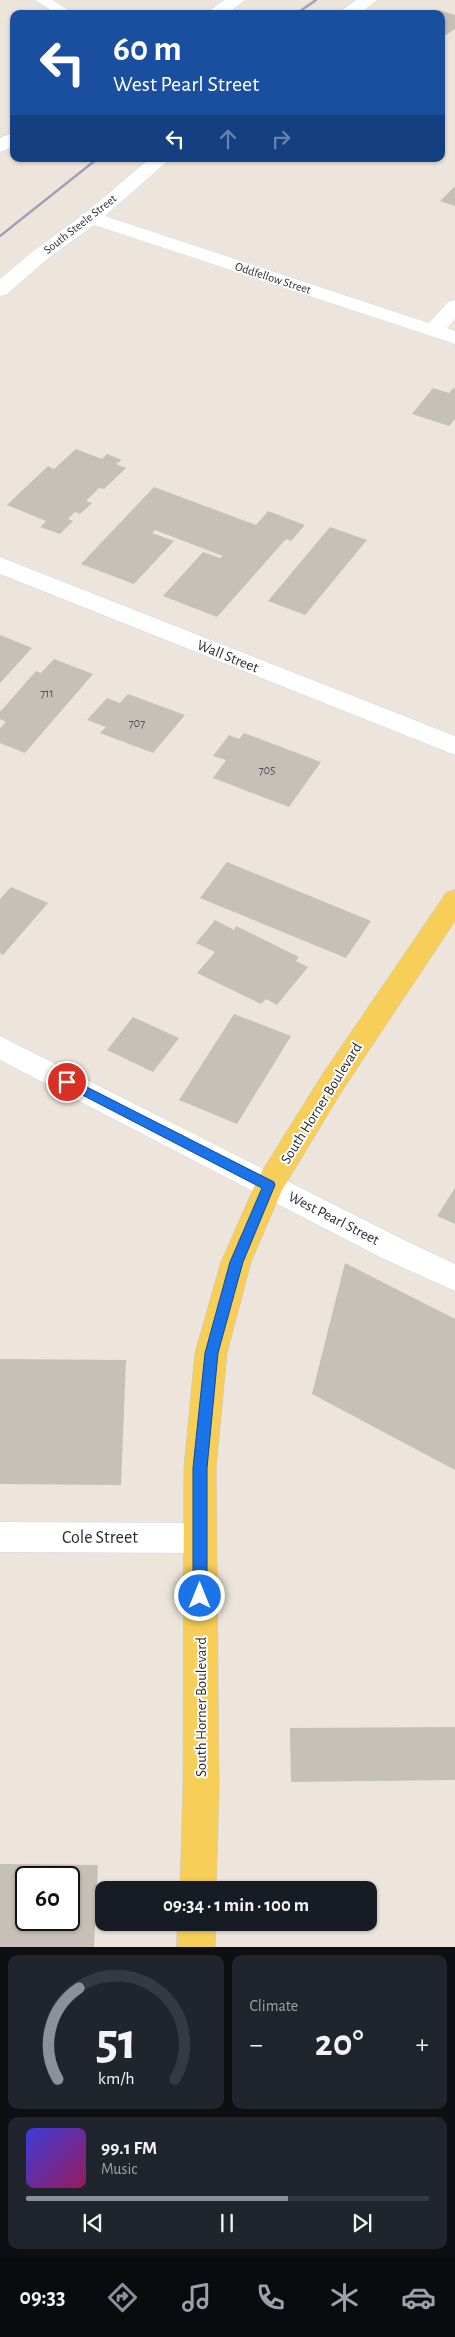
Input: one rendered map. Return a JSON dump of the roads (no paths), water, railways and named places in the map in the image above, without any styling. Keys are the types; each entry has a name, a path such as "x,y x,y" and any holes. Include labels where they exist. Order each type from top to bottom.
{"main road":[{"name":"South Horner Boulevard","path":"198,1881 201,1790 200,1468 212,1353 236,1262 269,1185 332,1083 455,900"},
{"path":"196,1947 197,1931"}],"street":[{"path":"220,10 236,0"},
{"path":"352,10 368,0"},
{"name":"South Steele Street","path":"0,290 39,256 91,218 156,162"},
{"name":"Oddfellow Street","path":"91,218 455,338"},
{"path":"433,331 455,306"},
{"name":"Wall Street","path":"0,565 455,746"},
{"name":"West Pearl Street","path":"0,1047 455,1278"},
{"name":"Cole Street","path":"0,1537 199,1538"}],"lane":[{"path":"42,0 61,10"}],"railway":[{"path":"302,10 316,0"},
{"path":"0,236 93,162"}]}
